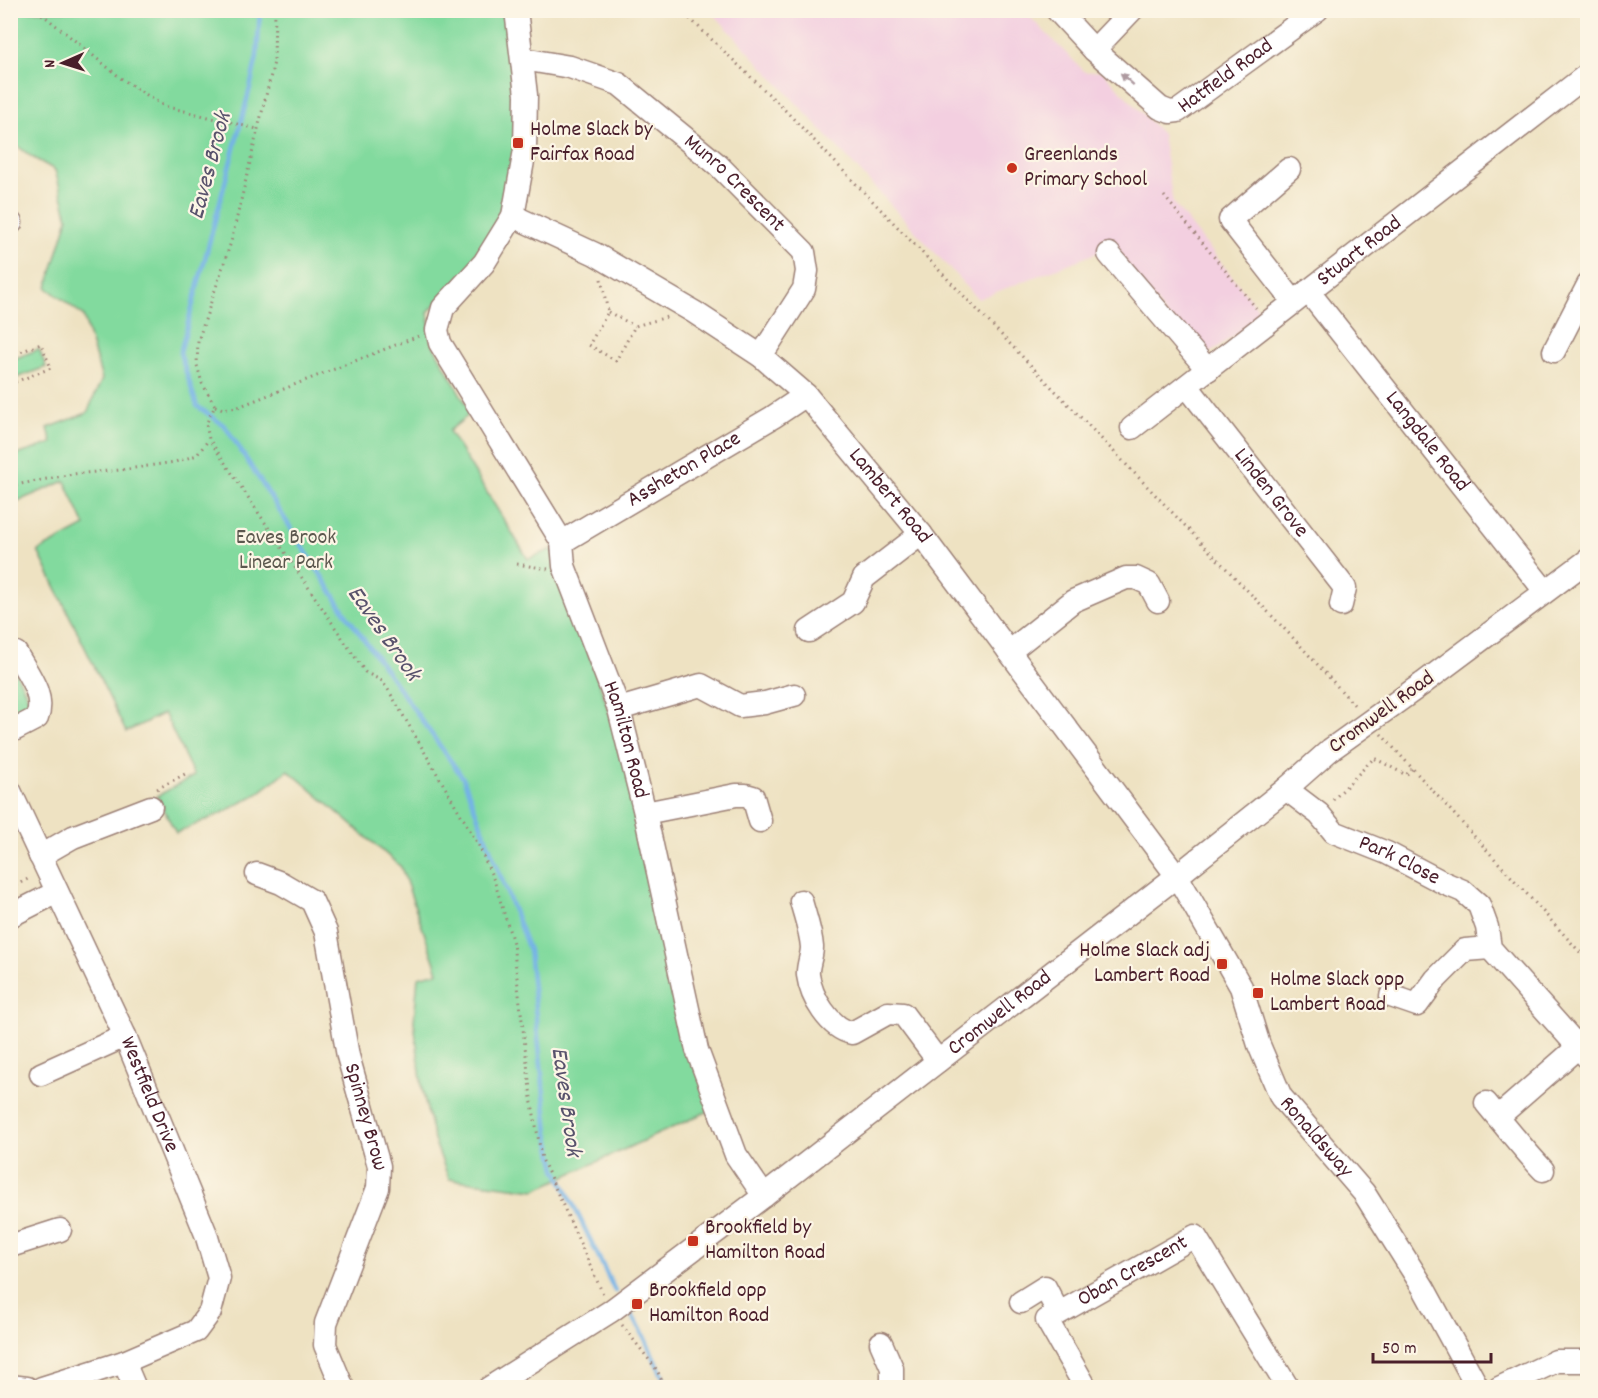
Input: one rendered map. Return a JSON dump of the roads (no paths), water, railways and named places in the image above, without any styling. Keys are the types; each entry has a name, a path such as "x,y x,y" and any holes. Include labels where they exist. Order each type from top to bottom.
{"street":[{"path":"513,216 525,150 526,95 516,10"},
{"path":"1057,10 1094,50 1132,10"},
{"name":"Hatfield Road","path":"1094,50 1160,108 1170,112 1178,111 1317,10"},
{"name":"Munro Crescent","path":"523,59 570,67 619,84 718,165 804,252 807,271 804,289 761,356"},
{"name":"Stuart Road","path":"1132,428 1587,74"},
{"name":"Langdale Road","path":"1289,169 1230,220 1301,297 1545,591"},
{"name":"Lambert Road","path":"513,216 595,254 691,310 761,356 806,396 921,534 1177,876"},
{"name":"Hamilton Road","path":"513,216 484,263 440,319 440,343 562,542 564,566 619,710 645,813 697,1050 736,1155 764,1196"},
{"path":"1109,254 1208,370"},
{"path":"1554,351 1587,285"},
{"name":"Linden Grove","path":"1187,386 1345,588 1341,605"},
{"name":"Assheton Place","path":"562,542 806,396"},
{"path":"809,631 853,602 864,578 921,534"},
{"name":"Cromwell Road","path":"489,1388 611,1311 764,1196 1177,876 1286,789 1330,750 1587,560"},
{"path":"1009,652 1073,602 1126,578 1136,578 1149,584 1158,601"},
{"path":"10,651 16,653 37,691 42,706 37,718 10,732"},
{"path":"619,710 701,685 740,706 765,703 795,695"},
{"name":"Park Close","path":"1286,789 1319,814 1334,832 1387,854 1444,884 1463,891 1479,905 1487,927 1490,948"},
{"name":"Westfield Drive","path":"10,791 125,1036 206,1234 219,1278 210,1312 196,1331 124,1362 42,1388"},
{"path":"645,813 746,795 753,797 760,821"},
{"path":"40,856 73,837 151,807"},
{"name":"Spinney Brow","path":"257,874 281,883 312,901 326,932 348,1056 380,1166 378,1188 326,1323 325,1345 343,1388"},
{"name":"Ronaldsway","path":"1177,876 1241,987 1259,1045 1281,1097 1364,1194 1423,1287 1478,1388"},
{"path":"10,916 57,892"},
{"path":"801,901 811,941 812,951 808,973 810,984 818,1003 836,1027 852,1033 888,1013 903,1014 938,1061"},
{"path":"1391,996 1417,1005 1436,979 1465,950 1490,948 1582,1052 1499,1118 1516,1141 1543,1170"},
{"path":"41,1074 125,1036"},
{"path":"10,1246 60,1230"},
{"name":"Oban Crescent","path":"1086,1388 1047,1320 1195,1236 1288,1388"},
{"path":"1021,1302 1045,1287 1058,1312"},
{"path":"881,1343 892,1368 892,1388"},
{"path":"1499,1388 1556,1360 1587,1361"},
{"path":"124,1362 135,1388"},
{"path":"10,1386 27,1388"}],"waterway":[{"name":"Eaves Brook","path":"260,10 257,56 250,88 180,353 197,406 225,426 348,617 463,778 529,950 548,1133 556,1169 615,1291"},
{"name":"Eaves Brook","path":"631,1314 668,1388"}],"place":[{"name":"Holme Slack by Fairfax Road","path":"518,143"},
{"name":"Greenlands Primary School","path":"1012,168"},
{"name":"Holme Slack adj Lambert Road","path":"1222,964"},
{"name":"Holme Slack opp Lambert Road","path":"1258,993"},
{"name":"Brookfield by Hamilton Road","path":"693,1241"},
{"name":"Brookfield opp Hamilton Road","path":"637,1304"}],"park label":[{"name":"Eaves Brook Linear Park","path":"286,550"}]}
